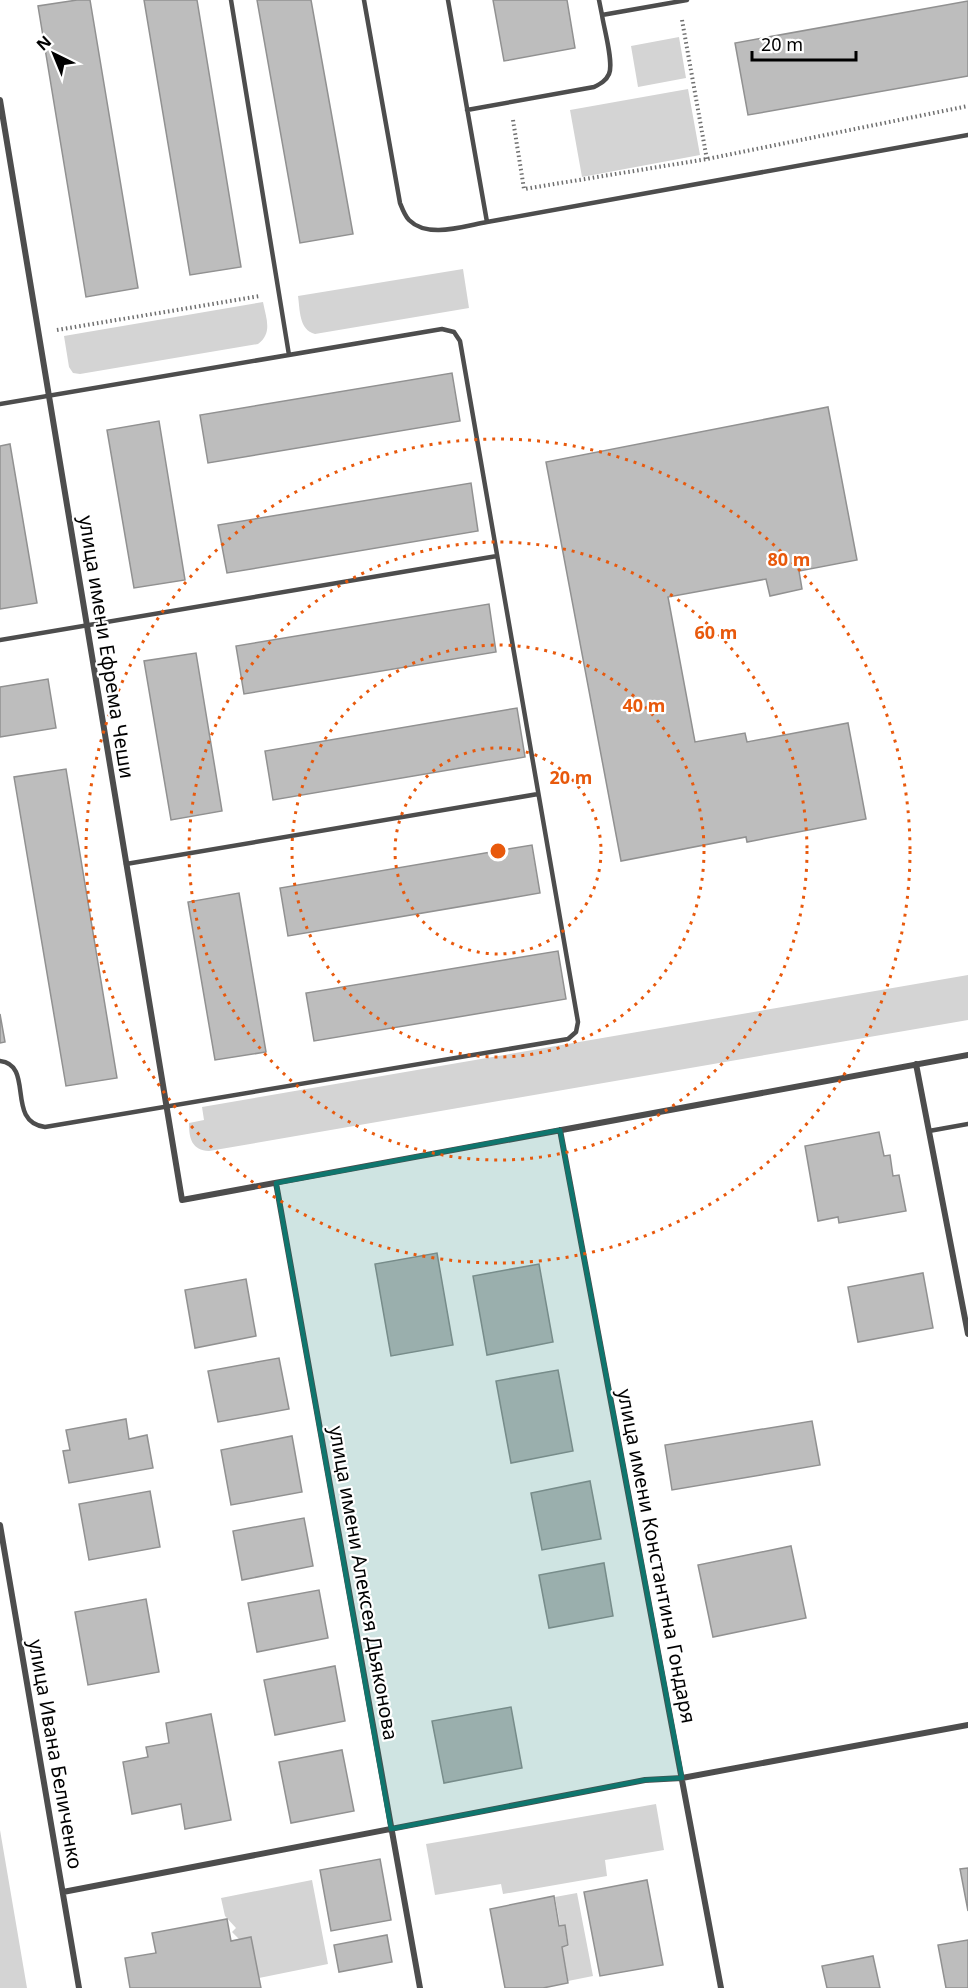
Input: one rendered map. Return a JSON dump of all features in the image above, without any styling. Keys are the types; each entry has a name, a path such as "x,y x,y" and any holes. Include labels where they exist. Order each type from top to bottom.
{"street":[{"name":"улица имени Ефрема Чеши","path":"0,100 182,1200 276,1183"},
{"path":"276,1183 968,1055"},
{"path":"916,1065 968,1334"},
{"name":"улица имени Константина Гондаря","path":"560,1130 721,1988"},
{"name":"улица имени Алексея Дьяконова","path":"276,1183 420,1988"},
{"name":"улица Ивана Беличенко","path":"0,1525 79,1988"},
{"path":"63,1892 645,1780 682,1778 968,1725"}],"lane":[{"path":"231,0 289,355"},
{"path":"364,0 400,203 408,219 423,229 443,230 968,135"},
{"path":"448,0 487,222"},
{"path":"467,110 594,87 603,82 610,73 610,62 599,0"},
{"path":"602,15 687,0"},
{"path":"0,404 442,329 454,332 460,341 578,1022 576,1032 568,1039 45,1127 35,1126 27,1120 15,1068 7,1062 0,1061"},
{"path":"0,640 497,556"},
{"path":"126,864 538,794"},
{"path":"929,1131 968,1124"}],"path":[{"path":"679,2 711,182"},
{"path":"510,102 524,189 707,159 968,106"},
{"path":"39,333 279,292"}],"highlighted area":[{"path":"560,1130 682,1778 645,1780 391,1829 276,1183"}],"shaded area":[{"path":"679,37 686,78 638,87 631,46"},
{"path":"688,89 700,155 582,177 570,110"},
{"path":"463,269 469,308 315,334 306,328 301,319 298,296"},
{"path":"263,302 267,330 263,340 258,344 80,374 73,373 69,367 64,336"},
{"path":"968,975 968,1020 209,1151 195,1146 190,1134 189,1123 204,1120 202,1107"},
{"path":"656,1804 664,1850 605,1860 607,1876 503,1894 501,1884 435,1895 426,1844"},
{"path":"0,1830 27,1988 0,1988"},
{"path":"312,1880 328,1964 259,1978 251,1937 239,1939 232,1932 236,1928 225,1916 221,1898"},
{"path":"577,1893 593,1976 568,1981 562,1947 569,1946 565,1925 560,1925 555,1897"}],"building":[{"path":"90,0 138,288 86,297 38,6"},
{"path":"144,0 197,0 241,267 190,275"},
{"path":"257,0 311,0 353,234 300,243"},
{"path":"493,0 567,0 575,48 504,61"},
{"path":"968,1 968,76 748,115 735,43"},
{"path":"452,373 460,421 208,463 200,415"},
{"path":"828,407 857,560 799,571 802,589 770,596 766,579 668,597 695,742 745,733 747,742 848,723 866,819 747,842 746,837 621,861 546,462"},
{"path":"159,421 185,580 134,588 107,430"},
{"path":"10,444 37,603 0,609 0,446"},
{"path":"471,483 478,531 227,573 218,525"},
{"path":"489,604 496,652 244,694 236,646"},
{"path":"196,653 222,811 171,820 144,661"},
{"path":"48,679 56,728 0,737 0,687"},
{"path":"517,708 525,757 273,800 265,751"},
{"path":"66,769 117,1078 66,1086 14,777"},
{"path":"532,845 540,893 288,936 280,888"},
{"path":"239,893 266,1052 215,1060 188,902"},
{"path":"558,951 566,999 314,1041 306,993"},
{"path":"0,1014 5,1042 0,1043"},
{"path":"879,1132 884,1156 890,1155 893,1176 899,1175 906,1211 839,1223 838,1217 818,1221 805,1146"},
{"path":"437,1253 453,1345 391,1356 375,1264"},
{"path":"539,1264 553,1342 487,1355 473,1276"},
{"path":"923,1273 933,1328 858,1342 848,1287"},
{"path":"246,1279 256,1336 195,1348 185,1290"},
{"path":"279,1358 289,1409 218,1422 208,1371"},
{"path":"558,1370 573,1451 511,1463 496,1381"},
{"path":"126,1419 129,1439 147,1435 153,1468 69,1483 63,1451 70,1450 66,1430"},
{"path":"812,1421 820,1465 672,1490 665,1445"},
{"path":"292,1436 302,1492 231,1505 221,1450"},
{"path":"590,1481 601,1539 542,1550 531,1493"},
{"path":"150,1491 160,1547 89,1560 79,1504"},
{"path":"304,1518 313,1566 242,1580 233,1531"},
{"path":"791,1546 806,1618 713,1637 698,1565"},
{"path":"604,1563 613,1616 549,1628 539,1575"},
{"path":"319,1590 328,1638 257,1652 248,1603"},
{"path":"146,1599 159,1672 88,1685 75,1612"},
{"path":"335,1666 345,1721 275,1735 264,1680"},
{"path":"511,1707 522,1768 444,1783 432,1721"},
{"path":"211,1714 231,1820 185,1829 181,1804 132,1814 123,1762 148,1757 146,1747 169,1743 166,1723"},
{"path":"342,1750 354,1811 291,1823 279,1762"},
{"path":"380,1859 391,1920 331,1931 320,1870"},
{"path":"968,1868 968,1911 960,1869"},
{"path":"647,1880 663,1965 600,1976 584,1892"},
{"path":"554,1896 559,1926 565,1925 568,1945 562,1947 568,1983 543,1988 505,1988 490,1909"},
{"path":"227,1919 231,1941 251,1937 261,1988 130,1988 125,1958 156,1953 152,1933"},
{"path":"387,1935 392,1962 339,1972 334,1945"},
{"path":"968,1940 968,1988 946,1988 938,1945"},
{"path":"873,1956 880,1988 827,1988 822,1966"}]}
